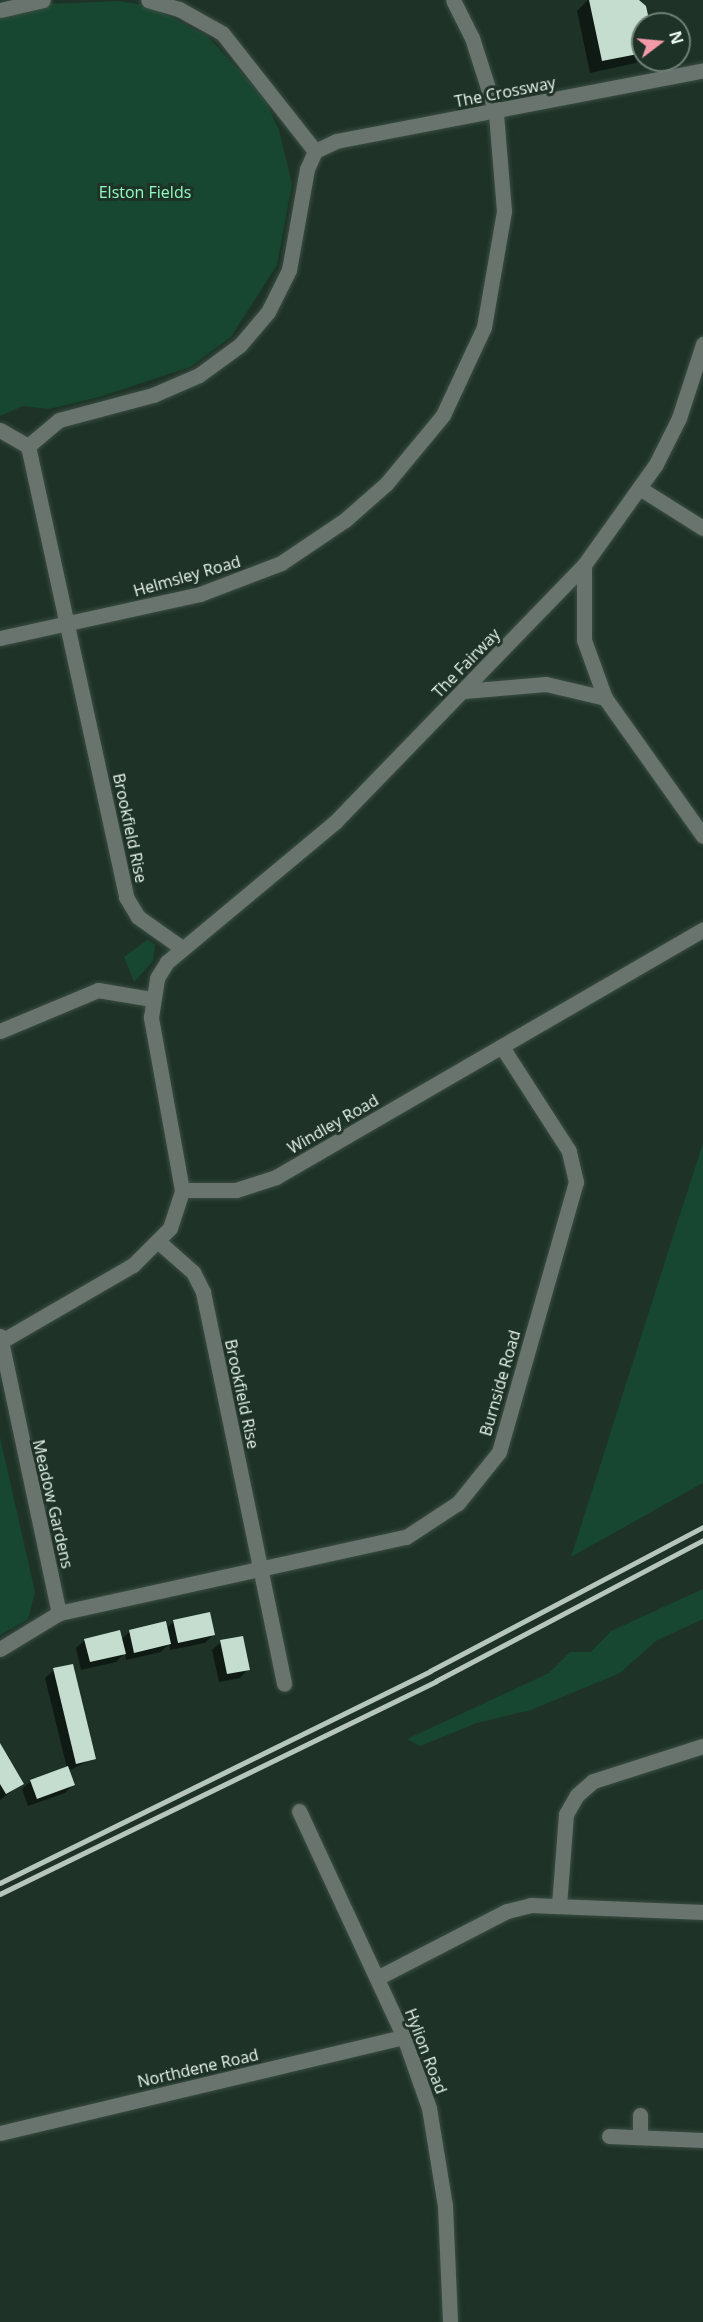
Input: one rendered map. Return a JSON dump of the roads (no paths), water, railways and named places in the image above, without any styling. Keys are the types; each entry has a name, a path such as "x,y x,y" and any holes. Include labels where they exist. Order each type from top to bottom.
{"street":[{"path":"0,10 43,0"},
{"path":"0,430 28,446 58,420 177,386 240,345 268,312 288,270 307,169 315,151 298,135 259,74 222,33 179,9 148,0"},
{"name":"Helmsley Road","path":"0,639 200,594 281,563 345,520 414,454 467,370 495,288 505,176 496,113 472,38 453,0"},
{"name":"The Crossway","path":"315,151 336,141 496,113 703,70"},
{"name":"The Fairway","path":"179,946 335,822 584,565 641,489 679,418 703,344"},
{"name":"Brookfield Rise","path":"28,446 70,623 126,897 138,916 179,946"},
{"path":"641,489 703,528"},
{"path":"584,565 584,639 605,698 703,836"},
{"path":"464,691 546,684 605,698"},
{"name":"Windley Road","path":"182,1190 236,1190 276,1177 703,929"},
{"path":"2,1339 160,1244 182,1190 152,999 157,978 179,946"},
{"path":"0,1031 98,990 152,999"},
{"name":"Burnside Road","path":"59,1613 406,1537 458,1503 499,1452 576,1182 569,1151 502,1047"},
{"name":"Brookfield Rise","path":"160,1244 193,1272 203,1292 284,1684"},
{"name":"Meadow Gardens","path":"2,1339 7,1382 59,1613"},
{"path":"0,1649 59,1613"},
{"path":"559,1905 566,1814 577,1795 593,1781 703,1746"},
{"name":"Hylion Road","path":"299,1811 404,2037 439,2158 450,2322"},
{"path":"377,1978 507,1911 559,1905 703,1912"},
{"name":"Northdene Road","path":"0,2133 404,2037"},
{"path":"640,2115 640,2137"},
{"path":"609,2136 703,2140"}],"railway":[{"path":"0,1883 430,1671 703,1527"},
{"path":"0,1894 436,1681 703,1540"}],"park label":[{"name":"Elston Fields","path":"145,192"}]}
